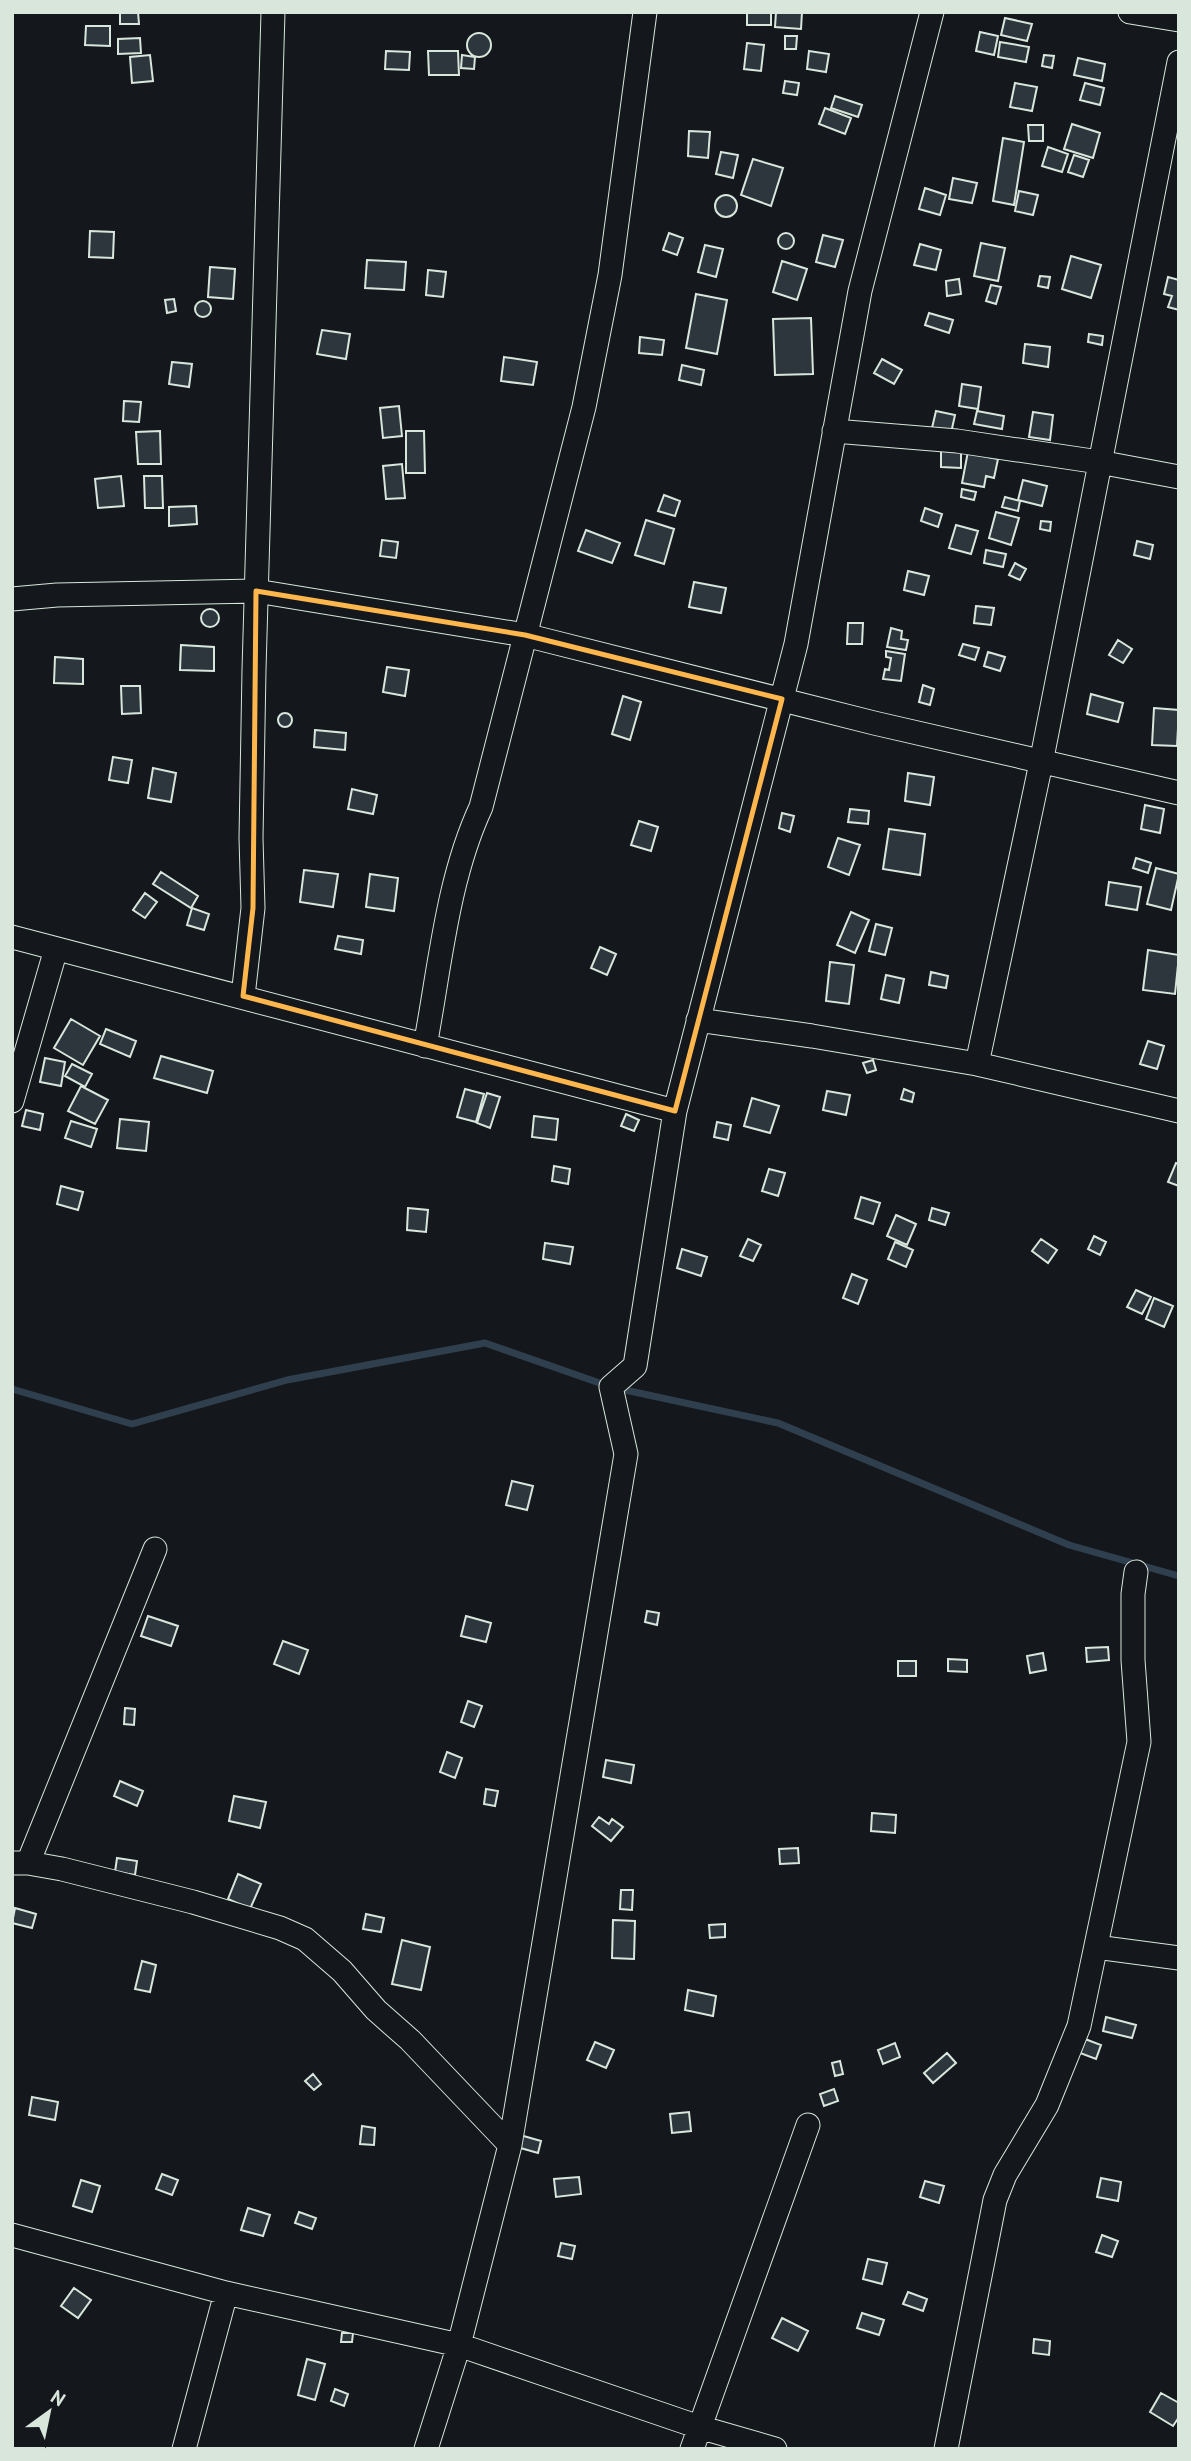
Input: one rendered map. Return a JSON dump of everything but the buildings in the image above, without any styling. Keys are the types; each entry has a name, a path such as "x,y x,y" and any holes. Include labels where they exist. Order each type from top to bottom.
{"street":[{"path":"243,996 253,908 251,838 256,591 272,12"},
{"path":"425,1046 458,866 481,807 584,407 610,275 645,12"},
{"path":"426,2449 459,2345 510,2145 626,1454 611,1387 635,1366 675,1111 796,644 860,291 932,12"},
{"path":"1130,12 1179,20"},
{"path":"977,1064 1041,763 1179,62"},
{"path":"834,431 957,441 1179,477"},
{"path":"12,598 256,591 525,635 874,723 1179,793"},
{"path":"12,937 675,1111"},
{"path":"12,1101 56,949"},
{"path":"698,1020 977,1064 1179,1111"},
{"path":"155,1549 20,1863 62,1869 193,1902 280,1928 306,1939 342,1971 376,2010 410,2040 510,2145"},
{"path":"946,2449 995,2200 1005,2175 1047,2105 1079,2026 1139,1742 1133,1660 1133,1594 1136,1572"},
{"path":"1096,1947 1179,1958"},
{"path":"695,2438 808,2125"},
{"path":"12,2235 226,2293 459,2345 695,2438 775,2449"},
{"path":"184,2449 226,2293"}],"highlighted area":[{"path":"256,591 525,635 782,699 675,1111 243,996 253,908"}],"waterway":[{"path":"12,1389 132,1424 287,1380 485,1343 611,1387 778,1423 1069,1545 1179,1576"}]}
